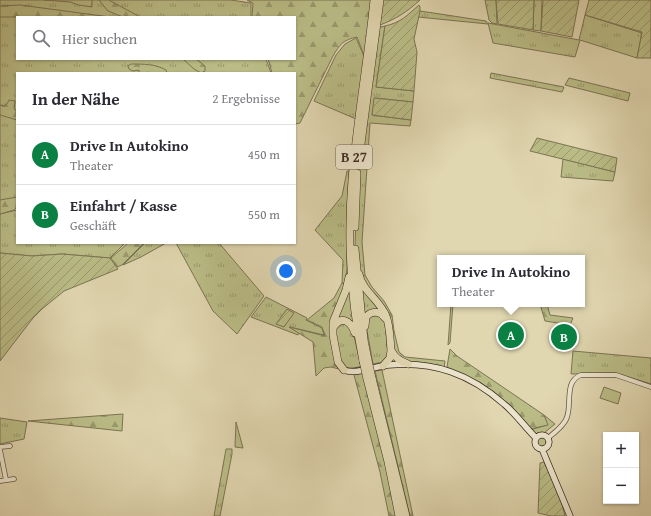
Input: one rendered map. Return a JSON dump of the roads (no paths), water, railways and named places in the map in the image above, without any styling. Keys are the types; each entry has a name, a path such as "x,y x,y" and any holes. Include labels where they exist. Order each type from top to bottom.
{"highway":[{"name":"B 27","path":"374,0 376,14"},
{"name":"B 27","path":"361,340 355,258 354,219 360,143 376,14 380,0"},
{"name":"B 27","path":"372,43 356,138 350,216 350,271 365,361 399,516"},
{"name":"B 27","path":"355,258 360,277 365,287 380,305 386,316 391,350"},
{"name":"B 27","path":"344,370 338,362 333,335 333,322 346,290 350,271"},
{"name":"B 27","path":"361,340 365,334 365,320 368,315 375,312 379,313 383,315 387,321"},
{"name":"B 27","path":"333,328 338,322 342,320 346,321 353,327 356,337 361,340"},
{"path":"391,350 397,359 408,364"},
{"path":"383,366 390,358 391,350"},
{"name":"B 27","path":"369,378 406,516"}],"main road":[{"path":"344,370 352,372 383,366 408,364 444,369 476,383 505,405 536,438"},
{"path":"536,438 542,435 548,438 548,445 542,449"},
{"path":"536,438 535,445 542,449 570,516"}],"street":[{"path":"548,438 567,419 572,384 576,376 616,375 651,387"},
{"path":"6,480 0,449 10,446"},
{"path":"0,481 14,479"}],"place":[{"name":"Drive In Autokino","path":"511,335"},
{"name":"Einfahrt / Kasse","path":"564,337"}]}
